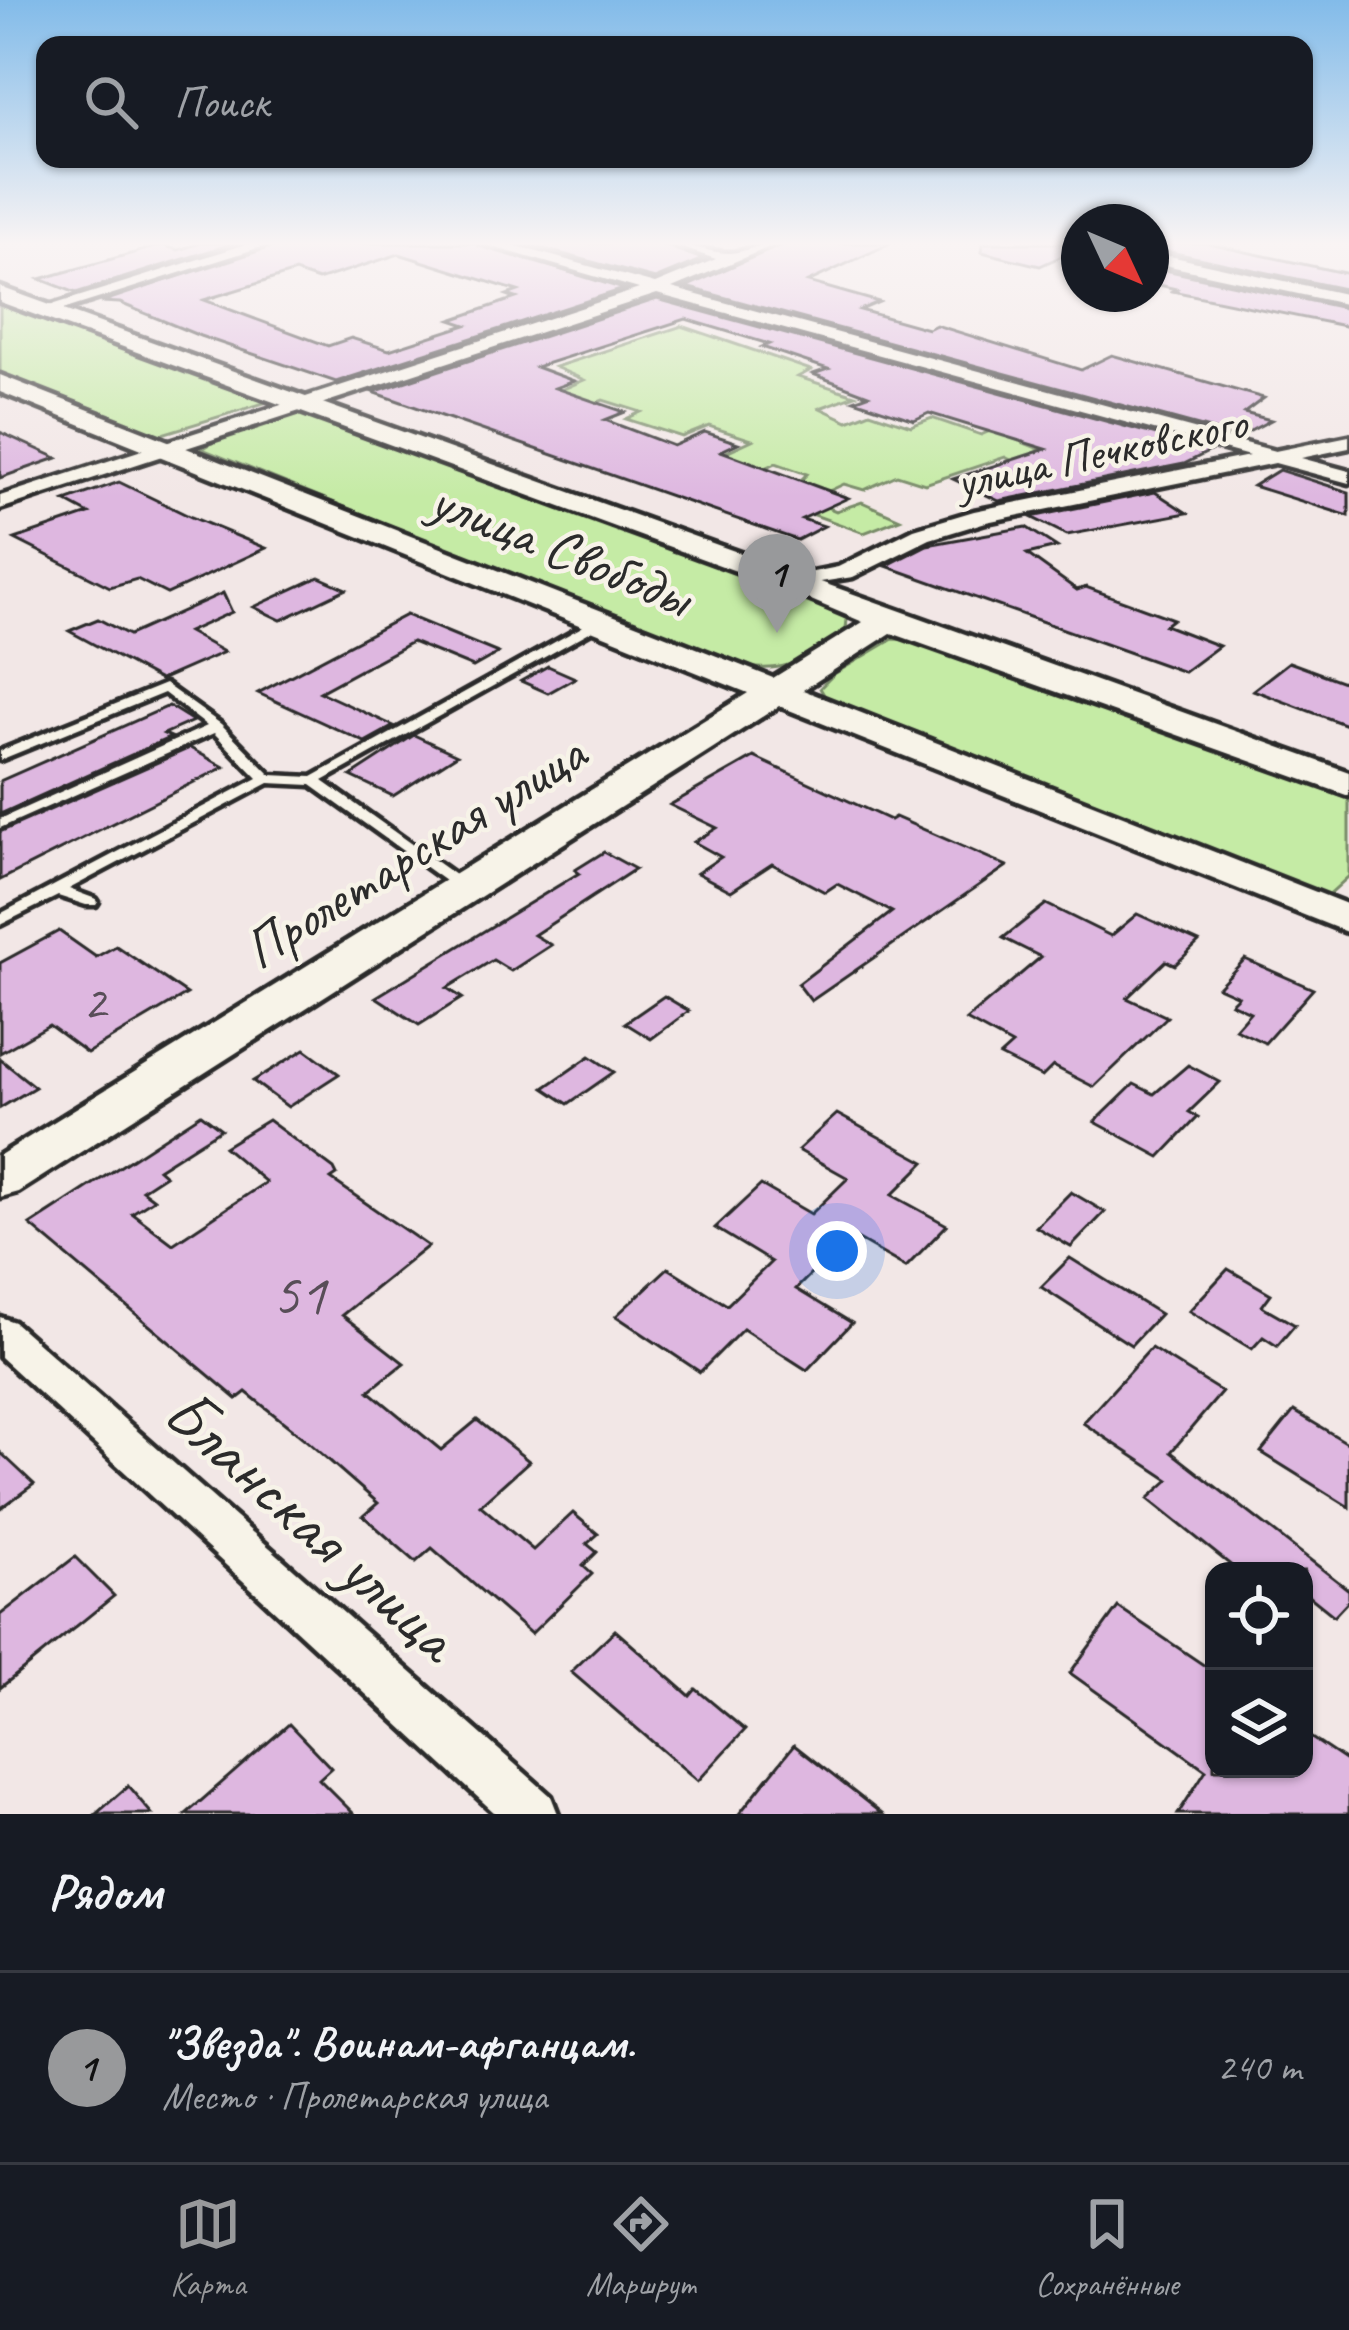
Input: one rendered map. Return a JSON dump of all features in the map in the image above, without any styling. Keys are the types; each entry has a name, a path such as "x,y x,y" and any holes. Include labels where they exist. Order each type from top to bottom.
{"main road":[{"name":"улица Свободы","path":"93,328 1349,785"},
{"name":"улица Свободы","path":"0,382 1349,920"},
{"name":"Пролетарская улица","path":"0,1179 777,692 872,615"}],"street":[{"path":"0,503 164,446 540,328"},
{"path":"795,328 1349,477"},
{"name":"улица Печковского","path":"796,582 845,572 922,534 982,516 1349,442"},
{"path":"872,615 850,587 852,576 874,556"},
{"name":"Бланская улица","path":"0,1333 533,1814"}],"lane":[{"path":"0,920 266,779 314,781 598,622"},
{"path":"0,756 165,688 216,727 266,779"},
{"path":"0,824 216,727"},
{"path":"314,781 467,890"},
{"path":"56,890 91,902"}],"green space":[{"path":"0,328 68,328 274,400 159,435 0,374"},
{"path":"687,328 811,370 798,377 855,395 820,408 848,421 870,412 911,426 932,418 981,435 1006,424 1012,438 1047,452 1029,469 1005,457 925,484 897,475 864,490 844,484 810,500 836,511 862,502 900,519 864,533 778,502 807,474 776,463 757,472 711,459 752,440 709,426 682,437 626,419 641,412 603,400 559,418 508,413 584,380 555,367"},
{"path":"298,413 828,607 847,619 846,630 818,650 780,667 732,664 202,449 234,430"},
{"path":"893,639 916,640 1349,799 1349,876 1324,899 827,700 820,688 834,674"}],"building":[{"path":"180,328 279,328 328,346 351,338 389,350 458,328 504,328 336,382"},
{"path":"569,328 659,328 536,367 574,381 555,388 625,412 605,420 673,446 705,432 738,443 721,451 848,498 802,519 824,526 797,540 373,392"},
{"path":"715,328 762,328 1212,450 1184,464 999,501 953,479 1046,449 929,413 914,420 854,400 868,395 813,374 828,369 762,347 769,344"},
{"path":"836,328 945,328 1081,370 1112,355 1264,398 1244,413 1271,420 1239,437"},
{"path":"0,432 57,458 0,478"},
{"path":"1279,470 1349,492 1349,516 1253,486"},
{"path":"119,482 266,548 167,594 137,579 110,587 15,539 89,514 65,501"},
{"path":"1155,492 1187,513 1067,535 1031,517"},
{"path":"1026,527 1057,547 1027,554 1077,590 1086,587 1173,619 1165,625 1219,646 1184,672 886,566 927,545"},
{"path":"319,577 346,589 281,620 254,607"},
{"path":"223,593 232,612 188,632 224,652 160,680 69,631 98,619 129,635"},
{"path":"406,615 498,653 473,667 412,642 320,692 394,726 365,742 258,693"},
{"path":"1289,662 1349,684 1349,726 1253,690"},
{"path":"548,666 575,678 548,693 521,681"},
{"path":"169,706 193,721 164,734 171,737 0,814 0,781"},
{"path":"414,735 457,755 393,796 351,776"},
{"path":"190,748 224,767 0,880 0,832"},
{"path":"754,757 890,820 895,817 1007,866 811,1001 798,984 892,912 837,884 825,892 772,864 731,891 697,873 721,857 694,842 717,828 670,805"},
{"path":"604,852 635,869 534,935 551,945 511,971 493,960 447,988 462,998 419,1025 376,997 579,873 575,870"},
{"path":"1046,904 1111,936 1137,914 1199,942 1175,965 1166,961 1127,998 1167,1017 1094,1087 1053,1066 1042,1077 1000,1056 1012,1045 966,1020 1041,957 1003,938"},
{"path":"59,931 96,957 116,946 187,994 87,1053 49,1025 0,1053 0,963"},
{"path":"1245,959 1313,989 1265,1043 1235,1029 1250,1012 1231,1003 1238,996 1218,987"},
{"path":"664,996 689,1011 651,1039 625,1023"},
{"path":"305,1049 339,1074 288,1107 253,1081"},
{"path":"590,1056 614,1072 568,1104 544,1088"},
{"path":"0,1059 35,1087 0,1108"},
{"path":"1188,1065 1220,1082 1189,1112 1198,1117 1160,1157 1095,1122 1134,1084 1154,1094"},
{"path":"201,1114 221,1129 158,1169 165,1175 142,1190 154,1199 132,1213 173,1244 266,1182 224,1147 268,1120 334,1169 337,1175 331,1179 428,1246 342,1315 404,1363 369,1391 441,1450 477,1420 529,1461 480,1505 533,1550 573,1513 598,1534 587,1544 597,1552 583,1566 592,1574 531,1634 432,1548 416,1562 363,1516 378,1503 307,1441 246,1392 237,1399 30,1225"},
{"path":"837,1114 925,1162 892,1195 947,1225 906,1267 850,1235 796,1289 852,1323 807,1370 743,1329 700,1372 616,1316 668,1268 727,1305 771,1262 715,1228 761,1185 811,1214 848,1178 798,1150"},
{"path":"1071,1192 1105,1212 1071,1247 1036,1227"},
{"path":"1070,1258 1160,1314 1131,1345 1041,1287"},
{"path":"1228,1269 1271,1294 1262,1306 1295,1325 1277,1346 1263,1337 1252,1349 1189,1311"},
{"path":"1151,1348 1222,1392 1171,1452 1313,1562 1227,1562 1148,1499 1169,1480 1083,1423"},
{"path":"1294,1411 1349,1444 1349,1507 1261,1452"},
{"path":"0,1452 34,1484 0,1509"},
{"path":"75,1557 114,1596 0,1688 0,1615"},
{"path":"1313,1562 1349,1590 1349,1600 1334,1616 1313,1599"},
{"path":"1118,1607 1205,1666 1205,1769 1070,1673"},
{"path":"615,1630 690,1696 696,1689 745,1730 698,1781 571,1672"},
{"path":"289,1724 331,1768 319,1779 354,1814 186,1814"},
{"path":"1313,1739 1349,1763 1349,1814 1178,1814 1205,1772 1205,1778 1313,1778"},
{"path":"794,1745 882,1814 739,1814"},
{"path":"128,1786 152,1814 96,1814"}],"place":[{"name":"\"Звезда\". Воинам-афганцам.","path":"777,633"}]}
